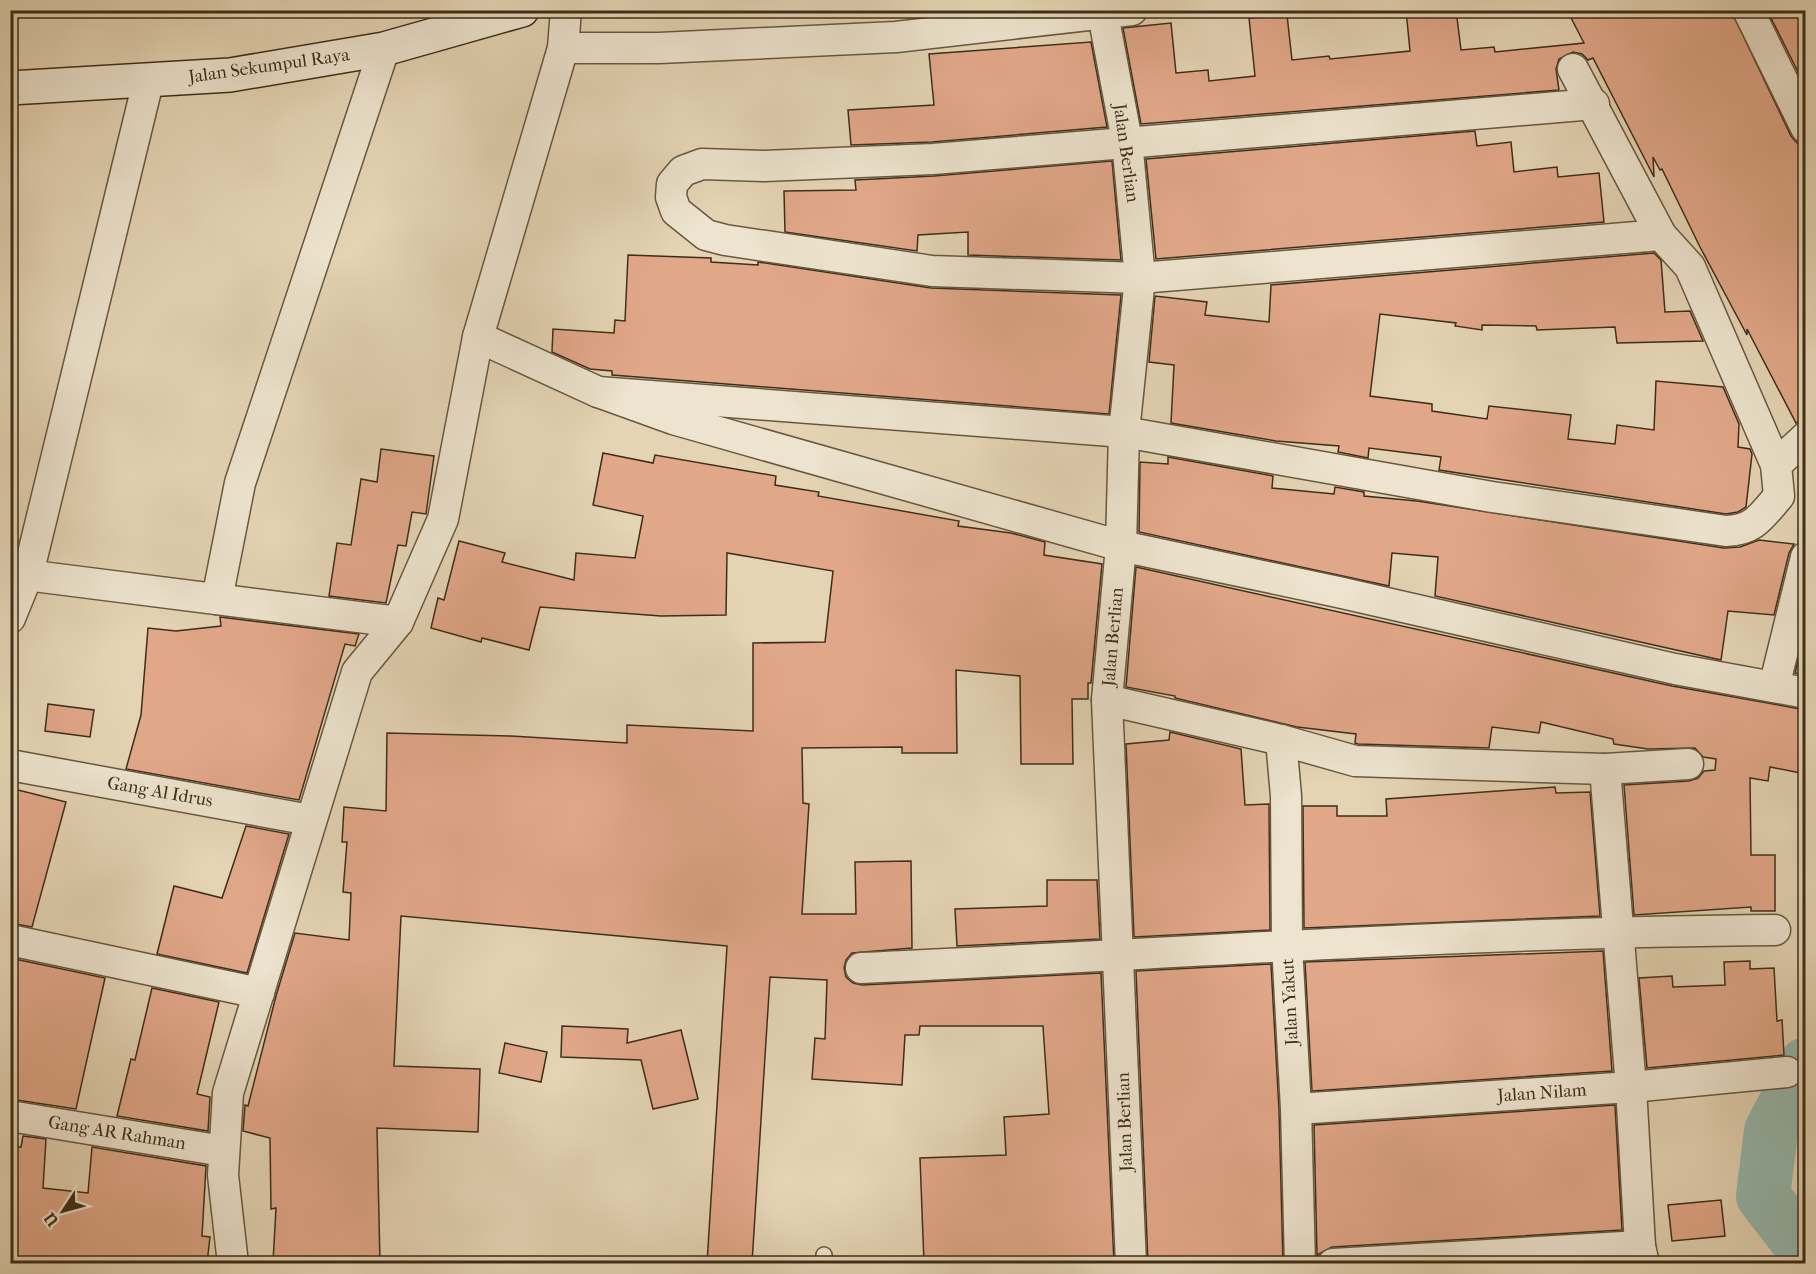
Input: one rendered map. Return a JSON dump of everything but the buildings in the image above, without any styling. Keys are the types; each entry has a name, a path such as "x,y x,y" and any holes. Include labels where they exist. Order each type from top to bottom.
{"main road":[{"name":"Jalan Sekumpul Raya","path":"10,88 148,82 230,75 384,49 522,10"}],"street":[{"path":"233,1263 223,1175 228,1093 357,672 398,621 443,519 478,337 564,48 566,10"},
{"path":"564,48 658,48 896,37 1132,10"},
{"path":"1748,10 1806,128"},
{"name":"Jalan Berlian","path":"1103,14 1128,141 1140,278 1124,432 1121,546 1107,700 1131,1263"},
{"path":"217,598 240,483 384,49"},
{"path":"598,392 1124,432 1492,497 1726,531 1743,530 1758,521 1779,496 1776,465 1690,267 1660,235 1594,104 1573,69"},
{"path":"10,618 19,573 148,82"},
{"path":"1594,104 933,159 764,166 702,164 682,171 672,184 671,197 676,211 706,235 725,240 932,271 1140,278 1660,235"},
{"path":"478,337 598,392 673,419 1121,546 1338,592 1675,669 1806,693"},
{"path":"1776,465 1806,437"},
{"path":"1774,687 1806,557"},
{"path":"19,573 398,621"},
{"path":"1107,700 1281,740 1355,761 1605,769 1688,764"},
{"name":"Jalan Yakut","path":"1281,740 1286,796 1287,945 1296,1109 1300,1263"},
{"name":"Gang Al Idrus","path":"10,765 310,820"},
{"path":"1333,1263 1642,1255 1620,931 1605,769"},
{"path":"861,968 1118,956 1287,945 1620,931 1775,930"},
{"path":"10,940 259,993"},
{"name":"Jalan Nilam","path":"1296,1109 1631,1087 1787,1072"},
{"name":"Gang AR Rahman","path":"10,1116 223,1151"}],"waterway":[{"path":"1806,1064 1771,1131 1763,1196 1806,1252"}]}
